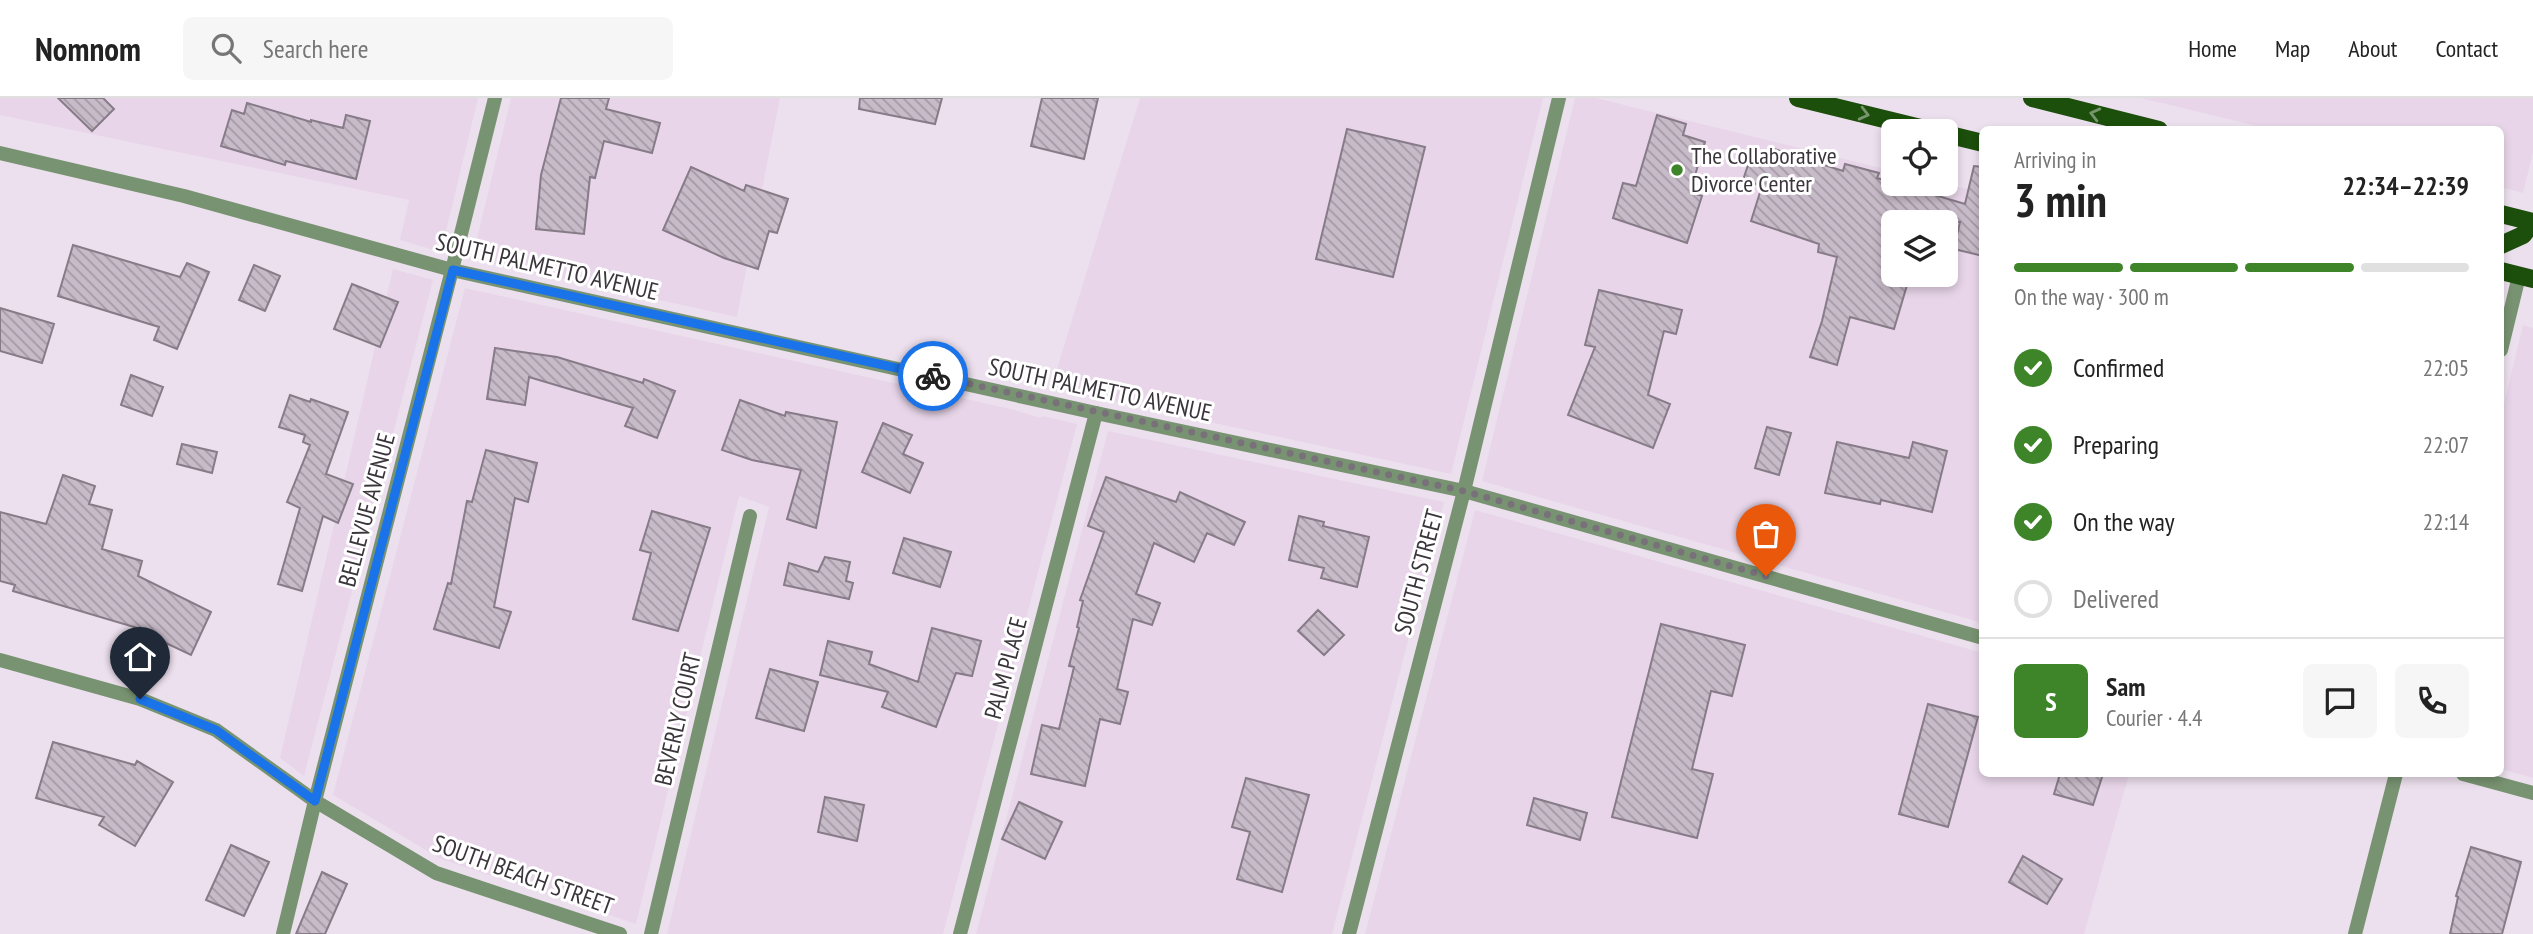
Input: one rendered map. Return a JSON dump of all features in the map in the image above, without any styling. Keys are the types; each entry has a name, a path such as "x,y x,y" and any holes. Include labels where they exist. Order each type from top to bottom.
{"main road":[{"path":"1798,98 1884,119"},
{"path":"2032,98 2143,126"},
{"path":"1958,137 1979,143"},
{"path":"2504,215 2533,221 2523,235 2504,244"},
{"path":"2504,271 2528,273"}],"street":[{"name":"BELLEVUE AVENUE","path":"284,934 315,801 495,98"},
{"name":"SOUTH STREET","path":"1349,934 1464,491 1559,98"},
{"name":"SOUTH PALMETTO AVENUE","path":"0,153 184,196 453,270 1096,413 1464,491 1979,637"},
{"path":"2504,342 2528,273"},
{"name":"PALM PLACE","path":"960,934 1096,413"},
{"name":"BEVERLY COURT","path":"651,934 750,516"},
{"name":"SOUTH BEACH STREET","path":"0,660 140,699 216,730 315,801 436,873 620,934"},
{"path":"2355,934 2395,777"},
{"path":"2474,777 2533,793"}],"shaded area":[{"path":"0,98 478,98 441,252 400,240 409,200 0,115"},
{"path":"511,98 780,98 737,317 472,259"},
{"path":"1140,98 1543,98 1451,474 1051,388"},
{"path":"1575,98 1596,98 1881,168 1881,196 1958,196 1958,187 1979,192 1979,622 1482,481"},
{"path":"2141,98 2533,98 2533,153 2523,193 2504,188 2504,126 2257,126"},
{"path":"393,269 433,280 304,776 280,758"},
{"path":"465,288 1077,424 943,934 667,934 769,507 739,496 636,924 441,859 333,795"},
{"path":"2523,325 2533,328 2533,778 2504,770 2504,404"},
{"path":"1108,431 1444,502 1332,934 976,934"},
{"path":"1475,510 1979,652 1979,777 2128,777 2084,934 1365,934"}],"building":[{"path":"58,98 103,98 114,109 92,131"},
{"path":"561,98 609,98 606,109 660,123 652,153 604,141 595,178 590,177 584,234 536,229 541,175"},
{"path":"860,98 942,98 935,124 859,109"},
{"path":"1042,98 1098,98 1084,159 1031,146"},
{"path":"247,103 311,122 343,128 346,115 370,121 356,179 286,161 285,165 221,146 232,110 244,114"},
{"path":"1657,115 1686,124 1683,135 1705,142 1690,192 1702,196 1687,243 1613,218 1623,183 1636,186"},
{"path":"1347,129 1425,147 1393,277 1316,259"},
{"path":"1771,148 1843,171 1845,164 1879,173 1877,178 1881,179 1881,196 1938,196 1965,204 1974,166 1979,167 1979,255 1958,250 1958,210 1881,210 1881,287 1906,287 1894,329 1850,317 1837,365 1810,357 1822,321 1837,257 1818,252 1819,244 1751,221 1762,186 1743,180 1752,153 1767,158"},
{"path":"691,167 744,191 746,185 788,199 777,233 769,231 758,269 724,258 663,230"},
{"path":"73,245 180,277 187,263 209,272 177,349 154,340 159,327 58,296"},
{"path":"254,265 280,276 265,311 239,300"},
{"path":"352,284 398,302 380,347 334,329"},
{"path":"1599,290 1682,310 1676,334 1664,331 1648,395 1670,404 1653,448 1568,415 1595,347 1585,345"},
{"path":"0,308 54,324 42,363 0,351"},
{"path":"495,348 557,357 643,383 644,379 675,391 657,438 625,426 633,408 529,377 525,405 487,399"},
{"path":"131,375 163,387 152,416 121,405"},
{"path":"290,395 348,412 326,474 353,484 338,523 323,516 302,591 278,584 300,508 287,502 310,445 303,442 305,435 279,427"},
{"path":"740,400 785,416 786,412 837,422 816,528 787,519 801,470 752,460 722,450"},
{"path":"883,423 912,435 903,454 923,463 910,493 862,472"},
{"path":"1767,427 1791,433 1779,475 1755,468"},
{"path":"1837,442 1909,458 1913,442 1947,451 1932,512 1881,500 1880,504 1825,493"},
{"path":"182,444 217,452 212,473 177,464"},
{"path":"486,450 537,463 528,502 515,498 494,607 511,612 499,648 434,629 448,583 451,584 467,501 472,502"},
{"path":"63,475 95,486 89,504 112,510 102,549 142,561 138,576 211,612 191,655 149,635 151,632 13,591 15,585 0,581 0,512 46,524"},
{"path":"1106,477 1176,502 1180,492 1245,522 1234,545 1207,533 1194,562 1154,543 1136,594 1160,603 1152,625 1133,619 1117,689 1128,692 1120,724 1100,719 1085,786 1031,774 1042,725 1059,729 1074,667 1069,666 1079,628 1077,627 1083,601 1080,600 1104,532 1088,526"},
{"path":"652,511 710,528 678,631 633,619 651,553 640,550"},
{"path":"1299,516 1324,522 1323,526 1369,537 1357,587 1321,578 1324,568 1289,560"},
{"path":"904,538 951,552 940,587 893,573"},
{"path":"825,557 850,562 846,581 853,583 849,599 784,585 789,563 818,572"},
{"path":"1318,610 1344,635 1324,655 1298,631"},
{"path":"1661,624 1745,645 1732,696 1711,691 1692,769 1713,774 1697,838 1612,817"},
{"path":"932,628 981,641 972,676 956,673 936,727 882,707 888,692 820,675 828,641 872,652 869,664 918,682"},
{"path":"770,669 818,682 804,731 756,718"},
{"path":"1928,704 1978,717 1948,827 1899,814"},
{"path":"53,742 135,765 137,761 173,782 135,846 99,825 104,817 36,798"},
{"path":"2059,777 2102,777 2093,805 2054,794"},
{"path":"1246,778 1309,795 1282,892 1237,879 1250,832 1232,827"},
{"path":"825,797 864,805 857,841 818,832"},
{"path":"1534,798 1587,813 1580,840 1527,825"},
{"path":"1019,802 1062,822 1045,859 1002,839"},
{"path":"231,845 269,862 244,916 206,900"},
{"path":"2471,847 2521,862 2502,934 2450,934 2458,897 2456,896"},
{"path":"2023,856 2062,879 2047,904 2009,882"},
{"path":"322,872 347,884 325,934 296,934"}],"way so far":[{"path":"933,376 1464,491 1766,576"}],"place":[{"name":"The Collaborative Divorce Center","path":"1677,170"}],"route":[{"path":"140,699 216,730 315,801 453,270 933,376"}]}
